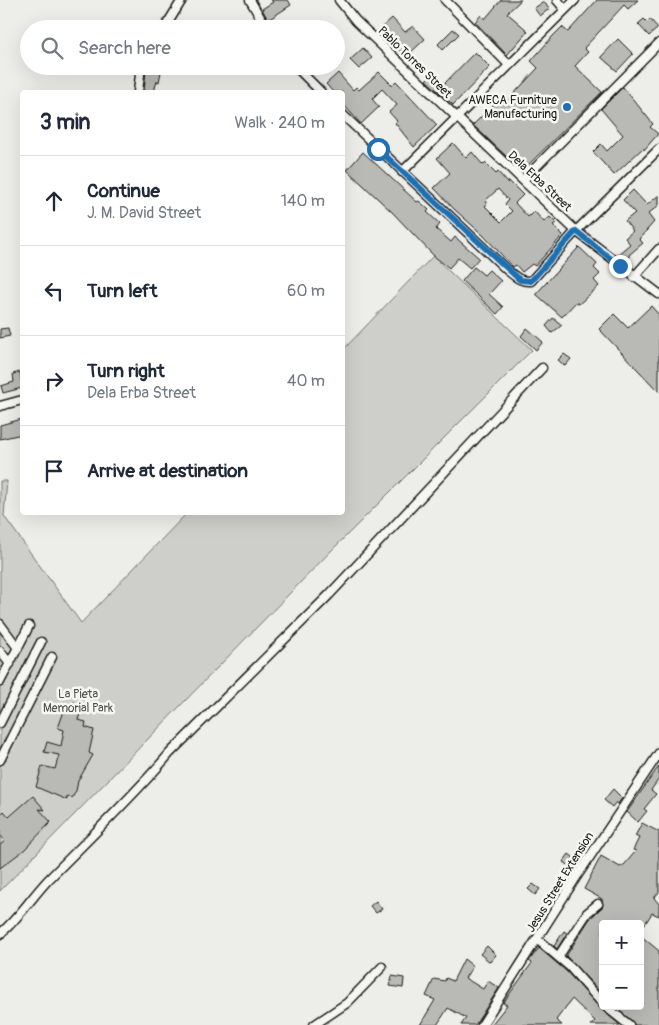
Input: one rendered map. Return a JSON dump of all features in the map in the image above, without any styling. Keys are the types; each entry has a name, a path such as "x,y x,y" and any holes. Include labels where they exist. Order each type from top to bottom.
{"street":[{"path":"170,20 182,0"},
{"path":"250,0 261,20"},
{"name":"Pablo Torres Street","path":"339,0 356,21 456,118"},
{"path":"445,0 508,64"},
{"path":"557,0 565,9"},
{"path":"402,172 508,64 575,0"},
{"path":"523,180 659,43"},
{"path":"138,90 140,75"},
{"path":"304,75 319,90"},
{"path":"345,117 507,270 520,280 525,281 531,281 576,231 659,149"},
{"name":"Dela Erba Street","path":"456,118 576,231 634,277 659,294"},
{"path":"634,277 659,249"},
{"path":"0,934 18,918 34,895 146,782 170,753 329,595 542,368"},
{"path":"0,406 20,401"},
{"path":"0,624 18,648"},
{"path":"0,680 29,626"},
{"path":"0,723 41,642"},
{"path":"0,651 10,664"},
{"path":"0,760 52,657"},
{"name":"Jesus Street Extension","path":"482,1025 538,940 585,863 659,753"},
{"path":"558,957 587,913 598,904"},
{"path":"538,940 599,995"},
{"path":"314,1025 347,1002 382,967"},
{"path":"611,1010 629,1025"}],"green space":[{"name":"La Pieta Memorial Park","path":"433,256 532,350 330,552 0,891 0,481 7,481 4,516 81,623 185,515 345,515 345,348"}],"building":[{"path":"271,0 288,0 291,5 268,20 262,9 273,2"},
{"path":"501,0 521,0 507,13 528,31 507,55 475,22 481,15 485,19"},
{"path":"597,0 638,0 628,9 624,5 584,48 588,52 575,66 602,92 522,171 473,125 501,97 506,102 538,68 531,61 553,36 562,27 568,32"},
{"path":"544,2 549,9 540,16 534,8"},
{"path":"392,18 405,32 413,26 425,39 406,57 380,29"},
{"path":"644,19 647,22 650,19 658,28 649,36 638,24"},
{"path":"453,29 459,34 443,50 438,44"},
{"path":"618,39 633,54 617,71 601,57"},
{"path":"363,48 372,58 359,69 350,60"},
{"path":"475,52 490,67 453,105 426,80 433,73 444,84"},
{"path":"379,72 392,85 396,81 437,125 414,147 395,123 397,121 389,112 397,105 382,89 372,99 379,107 361,124 345,106 345,90 331,90 326,84 336,75 340,75 353,90 356,87 359,90"},
{"path":"145,75 160,75 155,90 144,90"},
{"path":"623,87 653,124 650,127 658,134 644,150 643,148 614,175 593,152 601,144 607,151 623,135 601,109"},
{"path":"453,143 466,158 472,152 483,165 485,163 496,174 498,172 523,195 515,203 528,217 534,211 544,222 550,217 556,223 553,225 563,235 535,266 532,264 522,272 516,265 513,267 434,188 450,173 437,158","holes":["498,189 508,200 505,204 512,211 501,222 485,206 487,204 485,201"]},
{"path":"363,152 417,202 419,201 429,210 427,212 440,224 436,229 451,242 455,237 479,258 470,268 458,258 449,268 435,257 392,212 347,170"},
{"path":"633,190 647,205 659,195 659,205 648,214 654,222 639,239 643,243 625,261 618,254 630,244 625,238 633,231 625,221 635,213 623,200"},
{"path":"579,247 597,264 594,268 600,274 594,280 599,286 579,304 576,302 562,317 536,294"},
{"path":"474,267 484,275 489,270 501,281 489,294 503,307 497,314 462,281"},
{"path":"651,306 659,315 659,392 599,329 614,314 628,328"},
{"path":"553,318 562,325 552,333 546,326"},
{"path":"8,328 10,336 0,338 0,329"},
{"path":"527,328 543,342 536,350 521,336"},
{"path":"564,354 571,359 565,366 558,360"},
{"path":"20,372 20,389 3,393 1,386 14,382 13,374"},
{"path":"20,420 20,434 0,439 0,425"},
{"path":"73,702 83,705 78,720 86,722 85,727 94,730 89,753 93,755 78,781 72,798 67,796 67,800 36,787 42,766 55,769 59,755 44,752 47,742 61,746 64,730 58,728 67,703 72,705"},
{"path":"659,766 659,779 651,790 656,794 644,809 647,811 638,822 627,812"},
{"path":"613,789 622,798 618,804 616,802 612,807 604,800"},
{"path":"33,796 45,810 39,809 51,822 24,850 0,868 0,845 5,841 0,835 0,815 4,811 9,817"},
{"path":"642,823 659,832 659,892 654,898 659,904 659,916 652,913 645,924 644,920 599,920 599,991 566,956 589,920 603,906 602,899 584,889 601,856 620,867 624,865 636,851 633,850 639,838 635,836"},
{"path":"569,854 578,861 573,869 563,862"},
{"path":"533,884 540,889 535,895 528,889"},
{"path":"376,901 382,909 376,913 370,906"},
{"path":"564,931 567,933 557,949 554,946"},
{"path":"644,938 659,951 659,1025 635,1025 619,1010 644,1010"},
{"path":"487,946 496,955 490,962 480,954"},
{"path":"539,948 566,971 599,1007 599,1010 602,1010 620,1025 591,1025 595,1021 572,999 556,1020 562,1025 491,1025 507,1005 503,1003 532,963 529,961"},
{"path":"464,959 473,966 465,978 483,989 488,981 499,988 475,1025 461,1025 466,1018 448,1008 437,1025 420,1025 435,1000 426,996 434,979 445,981 446,978 453,981"},
{"path":"392,976 404,978 403,988 390,986"}],"place":[{"name":"AWECA Furniture Manufacturing","path":"567,107"}],"route":[{"path":"378,149 520,280 531,281 576,231 620,266"}]}
